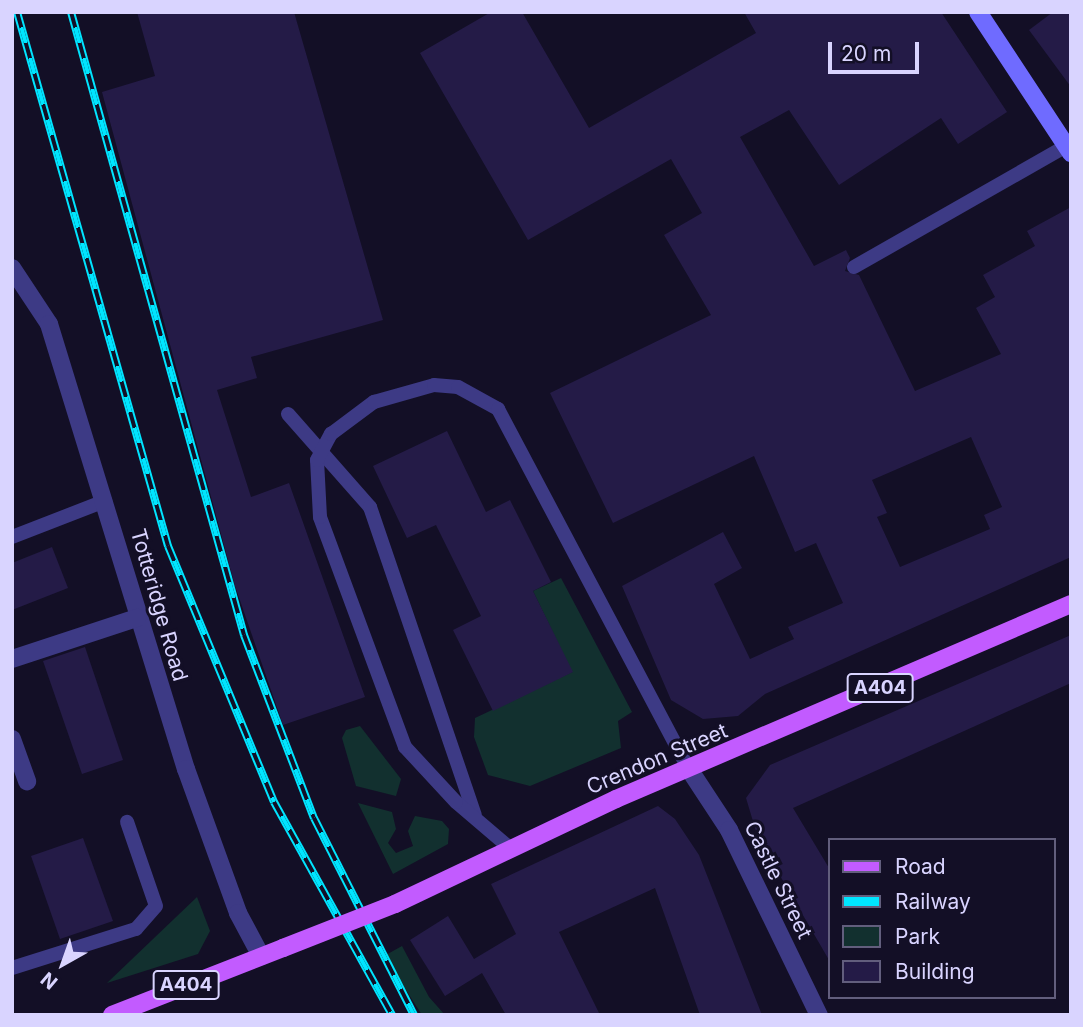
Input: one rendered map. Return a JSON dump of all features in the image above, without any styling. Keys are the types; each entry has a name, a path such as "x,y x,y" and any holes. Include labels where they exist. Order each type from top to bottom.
{"main road":[{"name":"Crendon Street","path":"261,956 395,904 689,769 1071,604"},
{"name":"A404","path":"112,1015 261,956"}],"street":[{"path":"985,15 1068,150"},
{"name":"Totteridge Road","path":"12,268 49,324 105,501 137,618 228,887 261,956"},
{"path":"12,659 137,618"},
{"path":"12,739 27,781"},
{"name":"Castle Street","path":"689,769 729,830 818,1015"}],"lane":[{"path":"854,267 1068,150"},
{"path":"511,849 416,762 387,707 320,517 315,489 322,452 349,415 374,402 434,385 458,387 498,409 689,769"},
{"path":"288,414 370,507 475,816"},
{"path":"12,537 105,501"},
{"path":"12,968 136,929 156,906 127,822"}],"green space":[{"path":"561,578 632,712 618,721 621,748 530,786 488,775 474,737 475,718 572,672 533,591"},
{"path":"360,726 401,779 396,796 356,786 342,738 346,730"},
{"path":"358,803 392,812 396,829 388,843 396,853 413,846 408,831 415,816 442,821 449,829 448,844 393,874"},
{"path":"197,897 210,931 198,954 107,983"},
{"path":"402,946 429,997 445,1015 422,1015 384,956"}],"building":[{"path":"137,12 294,12 383,320 251,357 257,378 217,390 251,497 289,483 365,697 283,725 235,586 102,92 155,76"},
{"path":"491,12 522,12 589,128 756,33 744,12 941,12 1007,112 958,144 941,118 839,185 789,110 740,137 814,266 846,250 850,258 845,271 859,275 915,391 1001,354 976,308 995,297 983,275 1035,246 1027,231 1071,207 1071,557 765,694 738,716 703,719 671,700 622,586 723,532 742,568 714,584 750,659 794,639 788,627 843,603 816,543 795,552 754,456 613,523 550,393 711,315 664,235 702,213 671,159 528,240 420,53","holes":["971,437 1002,507 984,515 990,529 900,567 877,517 887,513 872,480"]},
{"path":"1053,12 1071,12 1071,87 1029,30"},
{"path":"447,431 486,512 510,500 551,582 533,591 573,672 493,711 453,630 481,616 436,525 407,538 373,466"},
{"path":"52,547 68,588 12,610 12,563"},
{"path":"1071,635 1071,683 793,808 828,866 828,958 758,838 746,798 770,765"},
{"path":"85,647 123,760 82,774 43,661"},
{"path":"658,806 675,819 699,855 762,1015 700,1015 655,888 559,932 600,1015 506,1015 482,973 445,996 410,940 448,916 474,959 516,934 491,884"},
{"path":"83,838 113,921 60,939 31,856"}],"railway":[{"path":"17,12 168,546 274,802 392,1015"},
{"path":"71,12 244,635 314,818 414,1015"}]}
